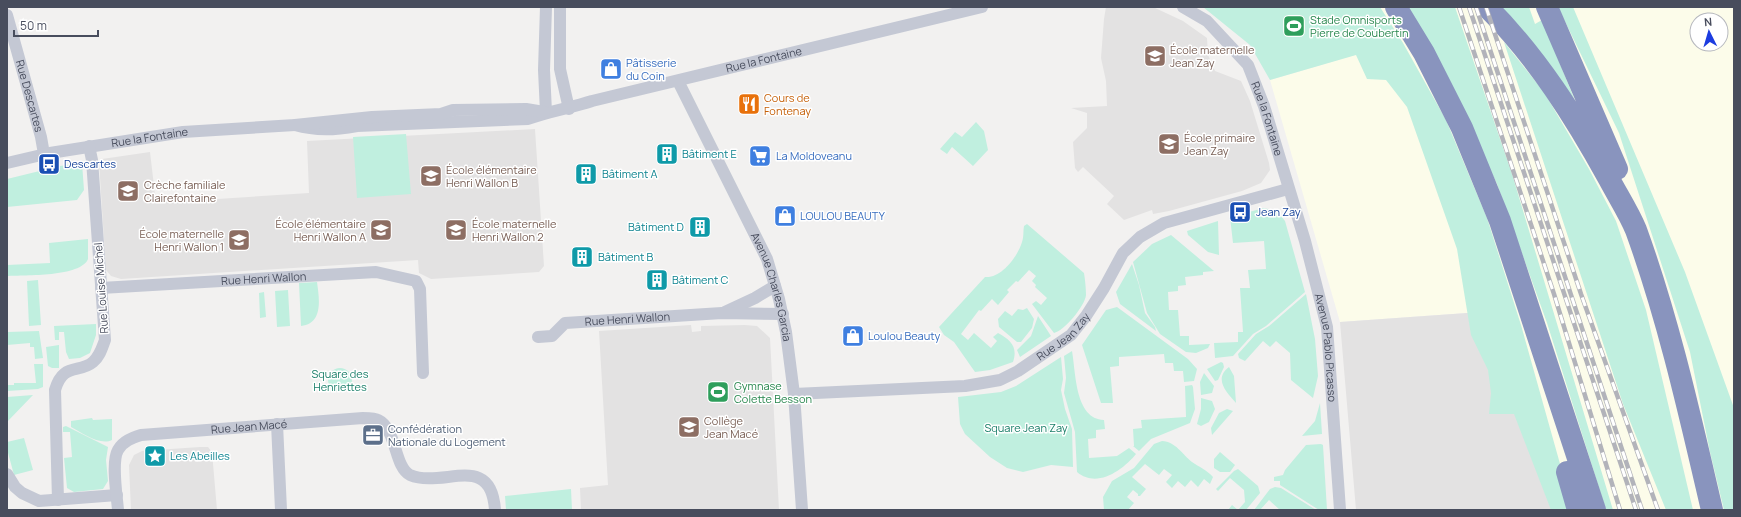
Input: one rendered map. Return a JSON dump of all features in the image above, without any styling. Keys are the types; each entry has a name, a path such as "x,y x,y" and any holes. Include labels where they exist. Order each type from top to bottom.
{"highway":[{"path":"1396,7 1424,53 1462,128 1500,221 1595,510"},
{"path":"1487,7 1508,28 1549,79 1590,144 1635,228 1668,328 1712,510"},
{"path":"1547,7 1635,213 1635,228"},
{"path":"1543,349 1561,450 1578,510"}],"street":[{"path":"546,7 544,70 546,112"},
{"path":"560,7 560,69 569,108"},
{"name":"Rue la Fontaine","path":"7,163 44,154 89,146 183,132 295,125 310,129 338,130 357,126 528,119 546,112 569,108 592,101 982,7"},
{"name":"Rue la Fontaine","path":"1183,7 1207,21 1248,65 1264,106 1288,189"},
{"name":"Rue Descartes","path":"7,15 41,137 44,154"},
{"name":"Avenue Charles Garcia","path":"678,81 767,259 775,286 783,314 794,394 802,510"},
{"name":"Rue Louise Michel","path":"58,500 55,390 57,384 67,371 92,363 101,353 105,340 92,160 89,146"},
{"name":"Rue Jean Zay","path":"794,394 966,386 1000,380 1018,371 1071,335 1094,304 1123,253 1140,237 1164,223 1288,189"},
{"name":"Avenue Pablo Picasso","path":"1288,189 1305,241 1327,327 1340,510"},
{"name":"Rue Henri Wallon","path":"101,288 376,272 416,281 420,290 423,373"},
{"name":"Rue Henri Wallon","path":"722,313 755,298 775,286"},
{"name":"Rue Henri Wallon","path":"538,337 552,336 565,323 722,313 783,314"},
{"name":"Rue Jean Macé","path":"118,510 115,459 118,450 128,440 141,436 363,418 378,420 388,429 402,465 408,474 423,478 472,475 485,481 493,492 495,510"},
{"path":"276,424 281,510"},
{"path":"7,474 15,487 31,498 40,501 117,495"}],"shaded area":[{"name":"École primaire Jean Zay","path":"1106,7 1153,7 1183,21 1207,38 1208,55 1215,71 1241,81 1250,101 1270,170 1261,183 1242,191 1169,211 1153,214 1152,210 1124,220 1107,204 1114,196 1083,167 1078,172 1075,168 1073,142 1087,128 1087,113 1071,108 1107,106 1106,81 1101,58"},
{"path":"1370,7 1734,7 1734,510 1555,510 1495,311 1340,322 1270,80 1392,44"},
{"path":"535,129 544,266 539,272 431,279 419,273 418,260 121,279 111,276 106,270 99,162 102,159 150,152 156,203 309,193 307,141"},
{"path":"1495,311 1555,510 1356,510 1340,322"},
{"name":"Collège Jean Macé","path":"691,325 692,332 701,331 701,326 757,326 770,338 779,510 581,510 580,488 608,485 599,331"},
{"path":"208,447 212,452 217,510 131,510 129,465 134,455 142,451"}],"green space":[{"path":"1203,7 1380,7 1403,43 1446,120 1487,218 1521,325 1573,510 1551,510 1514,414 1489,414 1491,393 1488,370 1471,335 1457,249 1407,107 1386,80 1367,79 1356,55 1270,80 1250,45"},
{"path":"1405,7 1455,7 1512,174 1613,510 1606,510 1547,323 1497,184 1447,78"},
{"path":"1501,7 1529,7 1535,24 1542,20 1576,103"},
{"path":"1558,7 1573,7 1685,272 1734,408 1734,510 1724,510 1710,452 1690,352 1619,133"},
{"path":"1504,42 1544,92 1589,169 1616,221 1646,310 1693,510 1666,510 1623,404"},
{"path":"976,122 984,131 988,150 973,166 952,147 947,154 940,149 955,132 962,137"},
{"path":"406,134 411,194 357,198 353,137"},
{"path":"82,163 84,190 77,200 7,207 7,179 60,166"},
{"path":"1264,208 1278,212 1285,221 1305,292 1266,326 1253,334 1233,356 1215,358 1214,343 1238,342 1238,332 1243,332 1240,288 1250,288 1248,270 1266,269 1264,241 1233,243 1230,217"},
{"path":"1218,221 1219,255 1208,252 1188,235 1187,231"},
{"path":"1027,224 1084,273 1086,292 1085,300 1068,323 1054,333 1032,304 1036,301 1041,305 1047,298 1035,287 1036,285 1032,281 1036,276 1029,270 1018,282 1016,281 1007,290 1009,292 998,305 992,299 981,311 979,310 961,334 968,340 974,333 991,348 997,341 993,337 998,333 1007,338 1014,348 1015,352 1013,362 990,370 975,372 954,342 944,335 939,327 985,277 991,277 1008,266 1020,248 1024,226"},
{"path":"1171,235 1214,271 1203,272 1203,275 1185,277 1186,285 1178,286 1178,291 1168,292 1169,310 1178,310 1180,336 1189,336 1189,345 1210,344 1208,348 1196,353 1186,352 1160,334 1147,313 1133,262 1152,244"},
{"path":"88,239 88,259 83,265 75,269 52,274 7,276 7,265 50,263 49,243"},
{"path":"1132,264 1139,285 1145,313 1155,327 1156,331 1120,304 1116,292"},
{"path":"38,280 41,325 29,326 27,281"},
{"path":"317,282 319,302 317,315 308,324 301,326 299,283"},
{"path":"288,290 290,326 277,327 275,291"},
{"path":"264,292 266,317 260,318 259,293"},
{"path":"1306,294 1315,339 1318,376 1313,398 1291,380 1290,353 1276,341 1270,347 1263,341 1245,361 1239,358 1238,354 1256,334 1269,326"},
{"path":"1117,307 1188,359 1197,369 1194,381 1184,382 1183,371 1174,371 1173,363 1165,363 1164,354 1119,357 1119,366 1110,367 1113,403 1101,403 1082,345 1106,310"},
{"path":"1027,308 1034,319 1032,328 1021,342 1017,342 999,327 998,319 1005,311 1012,316 1018,309 1023,310"},
{"path":"1038,316 1051,336 1020,357 1017,350 1031,336"},
{"path":"96,324 96,335 90,353 80,358 69,359 66,352 64,332 59,332 59,340 55,340 54,326"},
{"path":"39,331 43,358 35,359 34,347 30,347 30,343 7,345 7,332"},
{"path":"59,345 59,368 52,368 48,366 46,347"},
{"path":"1072,351 1076,382 1082,404 1087,412 1094,418 1104,420 1105,429 1096,430 1096,438 1088,439 1089,458 1117,456 1129,448 1136,454 1117,471 1101,478 1093,479 1085,477 1077,472 1075,432 1064,393 1066,378 1064,356"},
{"name":"Square Jean Zay","path":"1061,357 1063,379 1061,390 1065,409 1072,429 1073,467 1051,465 1023,472 1007,468 990,457 965,434 960,424 958,397 1001,392 1016,386"},
{"path":"1221,362 1223,363 1224,367 1218,380 1215,381 1207,369"},
{"path":"34,364 43,364 43,387 38,389 7,391 7,385 14,385 14,383 36,383"},
{"path":"1229,367 1234,376 1236,403 1223,386 1222,381 1224,372"},
{"name":"Square des Henriettes","path":"340,368 345,369 351,375 351,385 345,391 340,392 335,391 329,385 328,380 329,375 335,369"},
{"path":"1204,373 1214,386 1212,393 1201,395 1200,382"},
{"path":"1192,385 1195,409 1190,423 1151,439 1139,451 1133,446 1133,429 1142,428 1141,420 1186,417 1185,386"},
{"path":"33,395 7,422 7,397"},
{"path":"1201,398 1212,401 1215,409 1209,422 1201,426 1197,424 1201,409"},
{"path":"1320,403 1322,434 1302,436 1315,421"},
{"path":"1227,409 1233,411 1212,435 1211,428 1219,413"},
{"path":"92,418 93,420 112,419 112,440 97,440 71,427 71,421"},
{"path":"66,426 108,447 106,460 108,481 103,489 74,492 67,488 64,458 72,457 70,432 63,432 63,427"},
{"path":"24,438 33,470 14,475 7,449 7,442"},
{"path":"1162,441 1175,446 1192,462 1206,470 1213,477 1210,484 1204,479 1198,487 1191,480 1185,487 1178,481 1172,488 1166,482 1172,475 1164,469 1159,475 1145,464 1132,477 1146,489 1140,496 1138,496 1138,494 1133,490 1127,497 1134,503 1128,510 1104,510 1103,497 1112,481 1134,468 1154,444"},
{"path":"1306,445 1323,445 1327,510 1319,510 1280,485 1280,481 1274,481 1274,477 1283,475 1285,470"},
{"path":"1220,452 1235,465 1230,472 1220,472 1214,468 1214,459"},
{"path":"1238,469 1258,486 1260,493 1246,510 1238,510 1245,502 1244,490 1230,478 1218,491 1216,489 1234,471"},
{"path":"1275,487 1281,488 1316,510 1280,510 1269,500 1260,510 1254,510 1270,489"},
{"path":"571,489 572,510 506,510 505,496"},
{"path":"1232,505 1238,510 1228,510"}],"railway":[{"path":"1459,7 1554,294 1620,510"},
{"path":"1469,7 1636,510"},
{"path":"1476,7 1642,510"},
{"path":"1486,7 1581,294 1658,510"}],"place":[{"name":"Stade Omnisports Pierre de Coubertin","path":"1294,26"},
{"name":"École maternelle Jean Zay","path":"1155,56"},
{"name":"Pâtisserie du Coin","path":"611,69"},
{"name":"Cours de Fontenay","path":"749,104"},
{"name":"École primaire Jean Zay","path":"1169,144"},
{"name":"Bâtiment E","path":"667,154"},
{"name":"La Moldoveanu","path":"760,156"},
{"name":"Descartes","path":"49,164"},
{"name":"Bâtiment A","path":"586,174"},
{"name":"École élémentaire Henri Wallon B","path":"431,176"},
{"name":"Crèche familiale Clairefontaine","path":"128,191"},
{"name":"Jean Zay","path":"1240,212"},
{"name":"LOULOU BEAUTY","path":"785,216"},
{"name":"Bâtiment D","path":"700,227"},
{"name":"École élémentaire Henri Wallon A","path":"381,230"},
{"name":"École maternelle Henri Wallon 2","path":"456,230"},
{"name":"École maternelle Henri Wallon 1","path":"239,240"},
{"name":"Bâtiment B","path":"582,257"},
{"name":"Bâtiment C","path":"657,280"},
{"name":"Loulou Beauty","path":"853,336"},
{"name":"Gymnase Colette Besson","path":"718,392"},
{"name":"Collège Jean Macé","path":"689,427"},
{"name":"Confédération Nationale du Logement","path":"373,435"},
{"name":"Les Abeilles","path":"155,456"}]}
